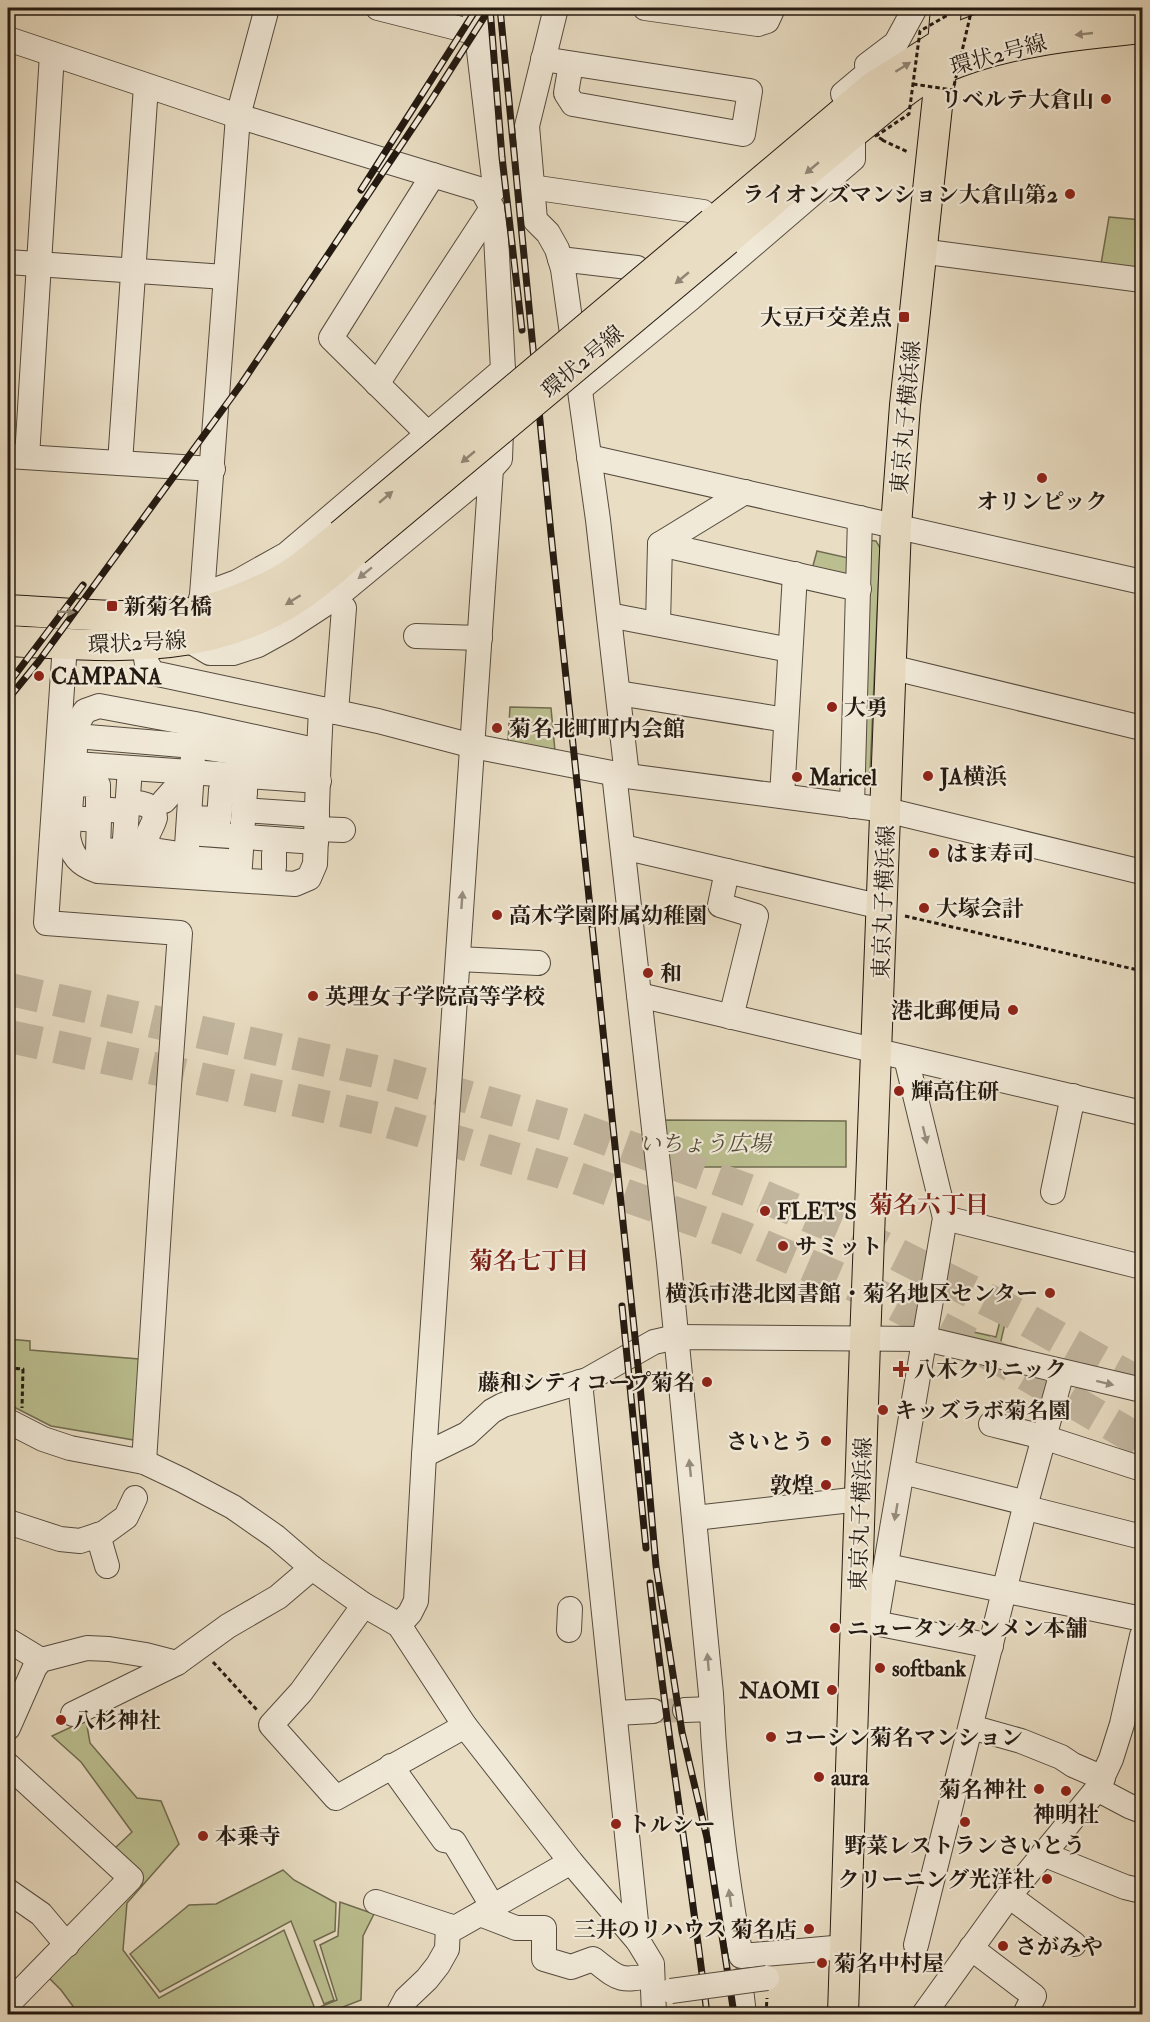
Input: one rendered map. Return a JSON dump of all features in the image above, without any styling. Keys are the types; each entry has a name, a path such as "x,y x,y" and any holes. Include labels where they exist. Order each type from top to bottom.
{"main road":[{"name":"東京丸子横浜線","path":"843,2014 864,1624 860,1499 897,526 904,415 946,8"},
{"name":"環状2号線","path":"8,641 144,646 190,641 249,623 276,610 309,589 348,543 872,88 942,56 985,27 1124,8"},
{"name":"環状2号線","path":"714,225 853,133 908,90 942,56 990,52 1065,36 1143,28"},
{"name":"環状2号線","path":"8,610 142,616 200,603 239,599 275,583 348,543"}],"street":[{"path":"267,8 238,116 213,469 200,603 190,641 210,653 233,653 258,645 287,629 336,597 491,469 500,459 503,370 496,236 487,198"},
{"path":"378,8 477,33"},
{"path":"377,384 495,187 474,8"},
{"path":"556,8 527,126 531,187 535,220 548,233 560,259 580,389 609,615 618,693 623,847 695,1518 730,1901 741,1956 845,1947"},
{"path":"645,8 758,24 767,21 773,8"},
{"path":"568,308 590,307 637,268 714,225 868,74 867,65 896,43 915,8"},
{"path":"8,39 238,116 433,175 487,198"},
{"path":"52,54 39,264 17,457 213,469"},
{"path":"543,59 750,92 743,134 573,104 566,93 571,64"},
{"path":"120,463 146,86"},
{"path":"580,389 691,298 853,159 853,133"},
{"path":"429,435 331,338 433,175"},
{"path":"531,187 714,225"},
{"path":"920,250 1143,280"},
{"path":"560,259 637,268"},
{"path":"8,262 225,277"},
{"path":"474,407 562,331"},
{"path":"504,446 597,367"},
{"path":"200,603 287,554 503,370"},
{"path":"589,457 1143,582"},
{"path":"399,1625 410,1613 416,1601 491,469"},
{"path":"660,543 746,492"},
{"path":"852,806 860,518"},
{"path":"660,543 859,589"},
{"path":"658,624 660,543"},
{"path":"782,796 795,574"},
{"path":"240,858 295,884 303,882 313,871 313,831 319,766 344,608"},
{"path":"609,615 790,650"},
{"path":"416,636 480,638"},
{"path":"66,644 46,923 180,933 144,1462"},
{"path":"144,646 147,664 153,674 329,710 473,746 621,775 886,810 1143,872"},
{"path":"890,667 1143,728"},
{"path":"618,693 786,720"},
{"path":"99,706 194,735 319,766 250,789 221,790 219,819 187,847 157,861 124,862 98,849 99,820 69,818 77,724 85,711 99,706"},
{"path":"76,736 194,735"},
{"path":"187,847 194,735"},
{"path":"74,774 133,768 192,772 265,793 274,802 286,797 296,797 313,831"},
{"path":"133,768 169,796 187,847"},
{"path":"124,862 127,807 133,768"},
{"path":"74,774 98,786 98,809 147,805 155,813 154,824 146,838 153,850 187,847 240,858 274,860 313,831"},
{"path":"250,789 313,831"},
{"path":"240,858 250,789"},
{"path":"240,858 313,831 343,830"},
{"path":"623,847 882,909"},
{"path":"727,871 720,905 756,916 730,1017"},
{"path":"458,959 538,963"},
{"path":"639,995 1143,1113"},
{"path":"864,1624 878,1611 887,1566 945,1218 906,1058"},
{"path":"1053,1192 1073,1096"},
{"path":"945,1218 1143,1267"},
{"path":"424,1455 467,1434 492,1411 503,1405 580,1382 611,1368 654,1342 676,1337 926,1339 1143,1390"},
{"path":"916,1945 1026,1503 1062,1372"},
{"path":"580,1382 638,1941"},
{"path":"14,1424 43,1439 70,1448 144,1462 233,1506 276,1537 312,1568 364,1605 399,1625 465,1726 571,1862 638,1941 652,1964 654,2014"},
{"path":"991,1424 1043,1437 1143,1469"},
{"path":"903,1472 1026,1503 1031,1509 1143,1537"},
{"path":"8,1522 60,1539 80,1540 104,1533 126,1517 135,1498"},
{"path":"695,1518 860,1499"},
{"path":"98,1535 107,1566"},
{"path":"887,1566 1143,1619"},
{"path":"73,1714 177,1664 228,1626 278,1597 312,1568"},
{"path":"364,1605 301,1692 271,1725 336,1798 465,1726"},
{"path":"864,1624 990,1646"},
{"path":"924,2014 1010,1896 1100,1784 1122,1724 1143,1636"},
{"path":"8,1640 41,1660"},
{"path":"8,1728 35,1667 41,1660 87,1648 146,1655 177,1664"},
{"path":"685,1710 712,1709"},
{"path":"616,1713 653,1711"},
{"path":"971,1728 1022,1741 1061,1757 1129,1806 1143,1811"},
{"path":"8,1765 131,1878 8,2004"},
{"path":"391,1766 444,1840 454,1842 487,1910 516,1928 544,1928 544,1959 571,1967 593,1959 617,1978 627,1980 652,1976"},
{"path":"1043,1854 1125,1887 1143,1891"},
{"path":"376,1902 455,1928 571,1862"},
{"path":"8,1891 41,1914 67,1945"},
{"path":"1010,1896 1074,1944"},
{"path":"398,2014 406,2000 438,1965 447,1949 448,1926"},
{"path":"971,1948 1034,1996 1025,2014"},
{"path":"671,1991 767,1978"},
{"path":"740,1982 759,2013"}],"path":[{"path":"910,153 876,136 909,114 920,31 960,8"},
{"path":"914,84 953,90 972,8"},
{"path":"882,909 1143,971"},
{"path":"8,1368 23,1370 14,1424"},
{"path":"199,1647 271,1725"}],"green space":[{"path":"1109,217 1142,220 1142,270 1101,264"},
{"path":"866,540 876,541 880,548 870,774 857,774"},
{"path":"817,551 853,559 854,582 811,573"},
{"path":"510,707 551,708 555,751 508,741"},
{"name":"いちょう広場","path":"657,1120 846,1121 846,1167 663,1167"},
{"path":"1004,1305 1009,1306 1000,1345 958,1335 960,1329 996,1337"},
{"path":"8,1339 30,1341 30,1350 139,1359 134,1440 51,1426 8,1404"},
{"path":"86,1720 90,1743 137,1798 161,1801 179,1844 127,1903 123,1950 159,1998 284,1930 315,2009 337,2000 320,1945 338,1936 340,1902 374,1914 363,1936 361,2000 325,2014 77,2014 61,1990 47,1976 142,1877 114,1849 132,1832 81,1762 52,1736"},
{"path":"283,1870 294,1880 336,1903 335,1931 314,1941 334,2000 324,2004 291,1921 160,1992 130,1954 189,1905 216,1904"}],"tunnel":[{"path":"8,989 391,1075 573,1127 750,1191 880,1246 1018,1315 1142,1385"},
{"path":"8,1036 376,1118 560,1172 740,1236 875,1294 1007,1363 1142,1442"},
{"path":"653,1711 685,1710"}],"railway":[{"path":"361,190 477,8"},
{"path":"490,8 502,157 522,330"},
{"path":"8,699 39,661 242,383 430,102 490,8"},
{"path":"500,8 551,534 640,1385 656,1566 682,1732 707,1838 734,2014"},
{"path":"9,683 83,585"},
{"path":"622,1306 646,1548"},
{"path":"650,1583 707,2014"}],"place":[{"name":"リベルテ大倉山","path":"1106,99"},
{"name":"ライオンズマンション大倉山第2","path":"1070,194"},
{"name":"大豆戸交差点","path":"904,317"},
{"name":"オリンピック","path":"1042,478"},
{"name":"新菊名橋","path":"112,606"},
{"name":"CAMPANA","path":"39,676"},
{"name":"大勇","path":"832,707"},
{"name":"菊名北町町内会館","path":"497,728"},
{"name":"JA横浜","path":"928,776"},
{"name":"Maricel","path":"797,777"},
{"name":"はま寿司","path":"934,853"},
{"name":"大塚会計","path":"924,908"},
{"name":"高木学園附属幼稚園","path":"497,915"},
{"name":"和","path":"648,973"},
{"name":"英理女子学院高等学校","path":"313,996"},
{"name":"港北郵便局","path":"1013,1010"},
{"name":"輝高住研","path":"899,1091"},
{"name":"FLET'S","path":"765,1211"},
{"name":"サミット","path":"783,1246"},
{"name":"横浜市港北図書館・菊名地区センター","path":"1050,1293"},
{"name":"八木クリニック","path":"901,1369"},
{"name":"藤和シティコープ菊名","path":"707,1382"},
{"name":"キッズラボ菊名園","path":"883,1410"},
{"name":"さいとう","path":"826,1441"},
{"name":"敦煌","path":"826,1485"},
{"name":"ニュータンタンメン本舗","path":"835,1628"},
{"name":"softbank","path":"880,1668"},
{"name":"NAOMI","path":"832,1690"},
{"name":"八杉神社","path":"61,1720"},
{"name":"コーシン菊名マンション","path":"771,1737"},
{"name":"aura","path":"819,1777"},
{"name":"菊名神社","path":"1039,1789"},
{"name":"神明社","path":"1066,1791"},
{"name":"野菜レストランさいとう","path":"965,1822"},
{"name":"トルシー","path":"616,1824"},
{"name":"本乗寺","path":"203,1836"},
{"name":"クリーニング光洋社","path":"1047,1879"},
{"name":"三井のリハウス 菊名店","path":"809,1929"},
{"name":"さがみや","path":"1003,1946"},
{"name":"菊名中村屋","path":"822,1963"}],"district":[{"name":"菊名六丁目","path":"929,1205"},
{"name":"菊名七丁目","path":"529,1261"}]}
